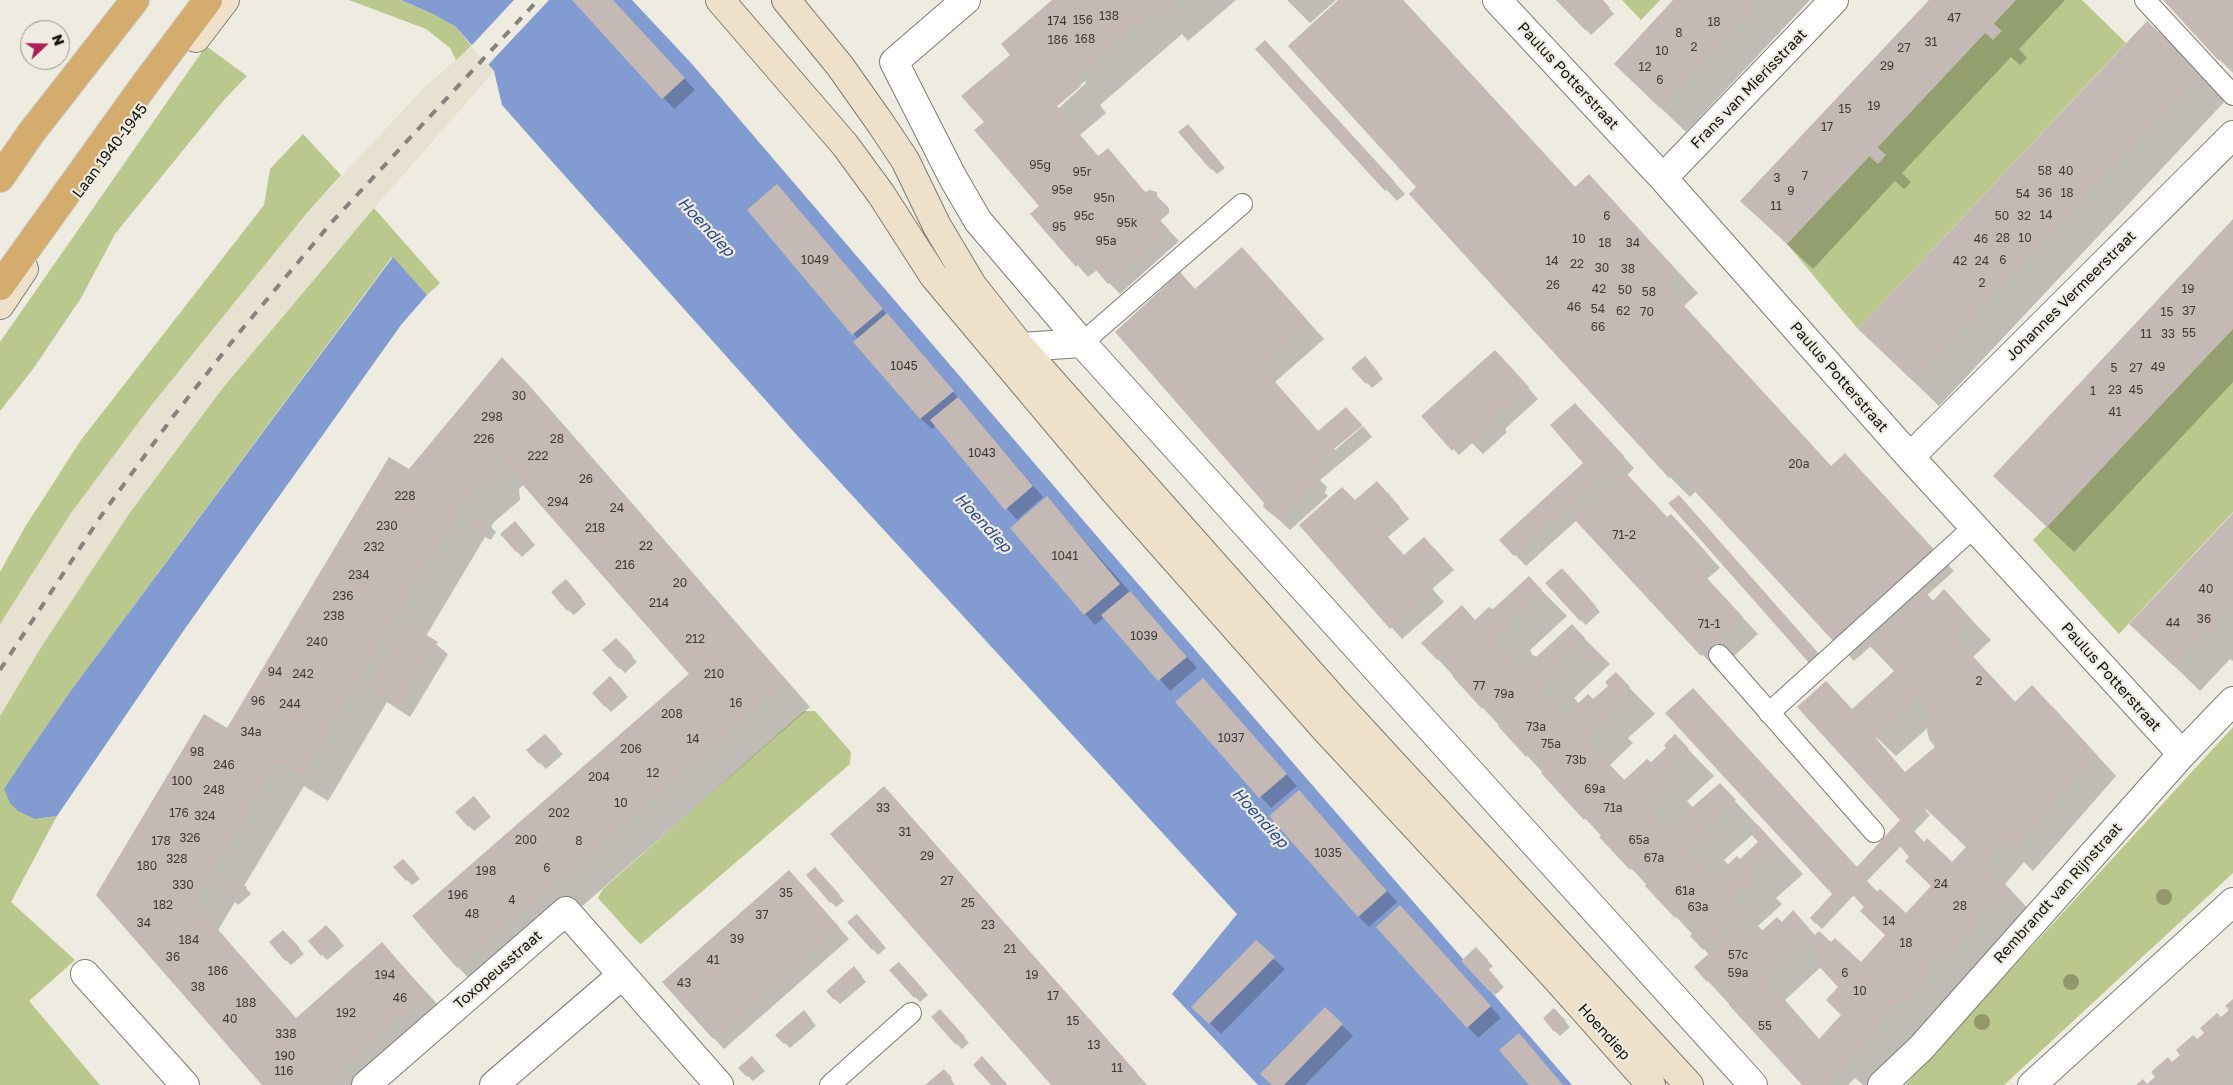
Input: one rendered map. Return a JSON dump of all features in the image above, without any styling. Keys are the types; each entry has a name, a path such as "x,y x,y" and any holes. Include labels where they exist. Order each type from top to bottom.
{"highway":[{"path":"0,178 31,133 135,0"},
{"name":"Laan 1940-1945","path":"0,286 145,84 208,0"}],"main road":[{"path":"0,165 120,0"},
{"name":"Laan 1940-1945","path":"0,305 72,200 225,0"},
{"name":"Hoendiep","path":"720,0 845,145 882,194 932,275 1111,487 1325,729 1554,976 1651,1085"},
{"name":"Hoendiep","path":"786,0 840,66 905,160 937,226 972,285 1021,348 1338,704 1689,1085"}],"street":[{"path":"966,0 894,62 953,178 978,222 1082,344 1753,1085"},
{"name":"Paulus Potterstraat","path":"1497,0 1663,178 1910,457 2182,754"},
{"name":"Frans van Mierisstraat","path":"1663,178 1834,0"},
{"name":"Johannes Vermeerstraat","path":"1910,457 2233,135"},
{"path":"1021,348 1082,344"},
{"name":"Rembrandt van Rijnstraat","path":"1882,1085 1921,1048 2182,754 2233,700"},
{"path":"2032,1085 2233,902"},
{"name":"Toxopeusstraat","path":"366,1085 566,911 719,1085"},
{"path":"85,974 185,1085"},
{"path":"494,1085 622,975"}],"lane":[{"path":"2145,0 2233,95"},
{"path":"1082,344 1242,204"},
{"path":"1769,714 1974,527"},
{"path":"1719,655 1874,832"},
{"path":"830,1085 911,1013"}],"shaded area":[{"path":"471,46 494,71 342,245 222,389 40,649 0,716 0,624 71,513 150,407 306,214 424,88"}],"green space":[{"path":"349,0 401,0 433,14 456,27 471,46 456,60 450,48 426,29"},
{"path":"1622,0 1660,0 1641,20"},
{"path":"2016,0 2082,0 2126,43 1858,329 1787,244"},
{"path":"206,46 247,76 223,101 115,234 81,298 33,369 0,411 0,342"},
{"path":"303,134 341,175 306,214 150,407 71,513 0,624 0,572 25,527 81,440 264,205 270,169"},
{"path":"374,208 440,283 427,295 392,257 72,689 30,750 35,819 57,816 11,902 75,960 29,1001 100,1085 0,1085 0,716 40,649 129,514 222,389"},
{"path":"2233,329 2233,512 2119,634 2033,540"},
{"path":"804,711 815,711 851,752 850,764 641,944 598,898 603,889"},
{"path":"2233,727 2233,873 2004,1085 1905,1085"}],"water":[{"path":"401,0 632,0 692,64 1107,548 1572,1085 1258,1085 1172,994 1237,914 803,442 502,105 494,71 456,27 433,14"},
{"path":"393,257 427,295 401,325 184,630 57,816 35,819 18,811 10,803 4,789 30,750 72,689"}],"pier":[{"path":"514,0 549,0 488,65 471,46"}],"building":[{"path":"572,0 613,0 685,78 662,99"},
{"path":"1052,0 1180,0 1161,16 1155,9 1075,79 1081,86 1056,107 1098,156 1108,148 1145,192 1150,190 1157,192 1158,202 1150,209 1169,230 1108,284 1086,259 1076,267 1030,214 1039,206 974,130 984,122 961,96 1010,55 1001,44"},
{"path":"1338,0 1403,0 1575,187 1589,174 1678,272 1665,285 1831,466 1845,453 1934,551 1834,642 1676,471 1669,478 1500,294 1409,194 1416,187 1288,46"},
{"path":"1556,0 1603,0 1610,8 1585,30"},
{"path":"1673,0 1761,0 1660,108 1614,64"},
{"path":"1929,0 2015,0 1993,23 2002,31 1993,40 1984,32 1877,147 1886,155 1878,164 1869,156 1787,244 1740,201"},
{"path":"2163,0 2233,0 2233,48 2219,61"},
{"path":"2147,21 2202,72 1913,381 1858,329"},
{"path":"1265,40 1395,182 1385,191 1255,49"},
{"path":"1188,124 1220,162 1211,170 1178,132"},
{"path":"777,184 883,309 852,335 747,210"},
{"path":"2233,219 2233,328 2047,527 1993,476"},
{"path":"1242,247 1309,322 1260,365 1318,431 1346,407 1362,426 1307,471 1312,470 1317,475 1315,481 1318,484 1279,520 1263,507 1264,503 1115,332 1180,272 1195,289"},
{"path":"887,313 954,391 920,419 853,342"},
{"path":"1495,350 1529,387 1495,418 1498,420 1471,444 1466,438 1452,451 1421,416"},
{"path":"1365,356 1379,373 1366,384 1351,368"},
{"path":"502,357 786,681 457,968 412,916 689,674 499,458 494,463 494,473 468,496 302,776 278,761 190,909 198,914 202,911 295,1019 382,942 427,994 323,1085 262,1085 96,895 204,714 227,728 389,457 409,469"},
{"path":"958,397 1033,486 1005,510 930,420"},
{"path":"1575,403 1624,456 1514,556 1499,540 1583,463 1550,425"},
{"path":"1625,472 1667,517 1671,514 1705,551 1692,562 1743,617 1701,656 1574,519"},
{"path":"1377,481 1400,507 1378,526 1404,555 1424,537 1444,559 1422,578 1434,590 1390,629 1299,525 1342,487 1355,500"},
{"path":"1679,495 1820,655 1810,664 1668,503"},
{"path":"1047,496 1120,584 1084,615 1010,528"},
{"path":"2233,513 2233,602 2217,619 2220,622 2206,637 2203,634 2174,666 2129,624"},
{"path":"476,516 492,526 486,536 469,526"},
{"path":"515,521 530,539 516,552 500,534"},
{"path":"1562,568 1596,606 1580,621 1545,583"},
{"path":"1529,576 1542,590 1506,624 1510,629 1495,642 1520,668 1534,655 1536,657 1572,624 1585,638 1549,671 1554,678 1541,690 1565,716 1588,694 1593,699 1608,686 1605,682 1616,672 1630,687 1603,711 1608,717 1585,738 1624,780 1647,759 1651,762 1666,748 1664,745 1675,734 1689,749 1662,774 1668,781 1644,802 1668,828 1720,783 1736,800 1699,834 1703,838 1689,851 1713,878 1737,856 1740,859 1758,842 1749,832 1757,824 1778,847 1751,871 1757,878 1733,900 1745,912 1703,950 1690,936 1694,931 1679,914 1675,918 1645,886 1649,882 1635,866 1630,870 1599,837 1604,833 1588,816 1584,820 1541,773 1545,769 1530,754 1526,757 1498,726 1502,722 1486,705 1482,709 1452,676 1456,673 1441,656 1437,660 1421,643 1462,605 1475,620 1489,607 1493,609"},
{"path":"566,579 582,598 567,611 551,592"},
{"path":"1944,589 1972,620 1954,636 2015,702 2032,685 2097,755 2012,852 2003,843 1986,863 1993,873 2011,890 1998,904 1990,903 1975,920 1977,926 1951,953 1943,952 1927,970 1929,977 1904,1003 1896,1002 1880,1019 1882,1027 1827,1085 1802,1085 1729,1005 1729,997 1714,981 1706,981 1694,967 1738,927 1751,941 1777,917 1782,922 1793,910 1809,928 1760,973 1818,1040 1841,1015 1826,1000 1838,987 1814,961 1818,956 1807,943 1819,931 1831,942 1835,938 1861,962 1885,935 1860,911 1864,907 1853,895 1866,880 1877,892 1880,889 1906,913 1931,886 1905,861 1909,857 1899,845 1913,830 1924,842 1927,838 1952,862 1966,847 1926,809 1816,924 1810,918 1832,894 1665,713 1693,688 1857,867 1900,820 1797,707 1826,681 1852,709 1894,671 1869,645 1925,592 1933,601","holes":["1918,699 1934,716 1927,730 1929,739 1935,747 1905,772 1875,737"]},
{"path":"1130,591 1187,657 1158,681 1101,615"},
{"path":"405,622 438,642 399,707 367,687"},
{"path":"616,638 633,656 619,669 602,650"},
{"path":"1591,646 1601,656 1592,664 1583,654"},
{"path":"610,676 623,691 605,707 592,693"},
{"path":"1203,678 1287,774 1259,798 1175,702"},
{"path":"545,734 558,748 539,764 526,750"},
{"path":"884,786 1137,1073 1123,1085 1051,1085 830,834"},
{"path":"1299,790 1387,891 1358,917 1269,816"},
{"path":"474,796 486,811 468,827 455,812"},
{"path":"403,859 416,873 406,881 393,867"},
{"path":"815,867 840,895 830,903 806,875"},
{"path":"789,870 839,927 713,1039 662,982"},
{"path":"239,879 247,888 232,901 224,892"},
{"path":"1400,905 1491,1006 1467,1028 1376,927"},
{"path":"857,914 881,942 872,950 847,922"},
{"path":"326,925 340,940 321,956 308,941"},
{"path":"283,930 300,948 285,961 269,942"},
{"path":"1256,940 1275,957 1209,1024 1191,1007"},
{"path":"1476,947 1488,960 1484,964 1499,981 1489,991 1461,961"},
{"path":"899,962 923,989 914,998 889,970"},
{"path":"854,966 862,976 834,1000 826,991"},
{"path":"2233,999 2233,1070 2216,1085 2136,1085 2143,1079 2147,1084 2155,1077 2151,1072 2168,1057 2172,1062 2180,1055 2176,1050 2193,1035 2197,1039 2204,1033 2200,1028 2217,1013 2221,1017 2229,1010 2225,1006"},
{"path":"1325,1007 1343,1024 1284,1085 1272,1085 1260,1074"},
{"path":"1554,1008 1566,1021 1554,1032 1543,1018"},
{"path":"940,1009 965,1037 956,1045 931,1017"},
{"path":"804,1010 812,1020 784,1044 775,1035"},
{"path":"1519,1033 1563,1085 1529,1085 1499,1050"},
{"path":"752,1056 760,1065 747,1077 738,1068"},
{"path":"982,1056 1006,1085 991,1085 973,1065"},
{"path":"944,1069 952,1078 944,1085 925,1085"}],"railway":[{"path":"0,670 101,516 172,418 238,334 331,223 538,0"}]}
